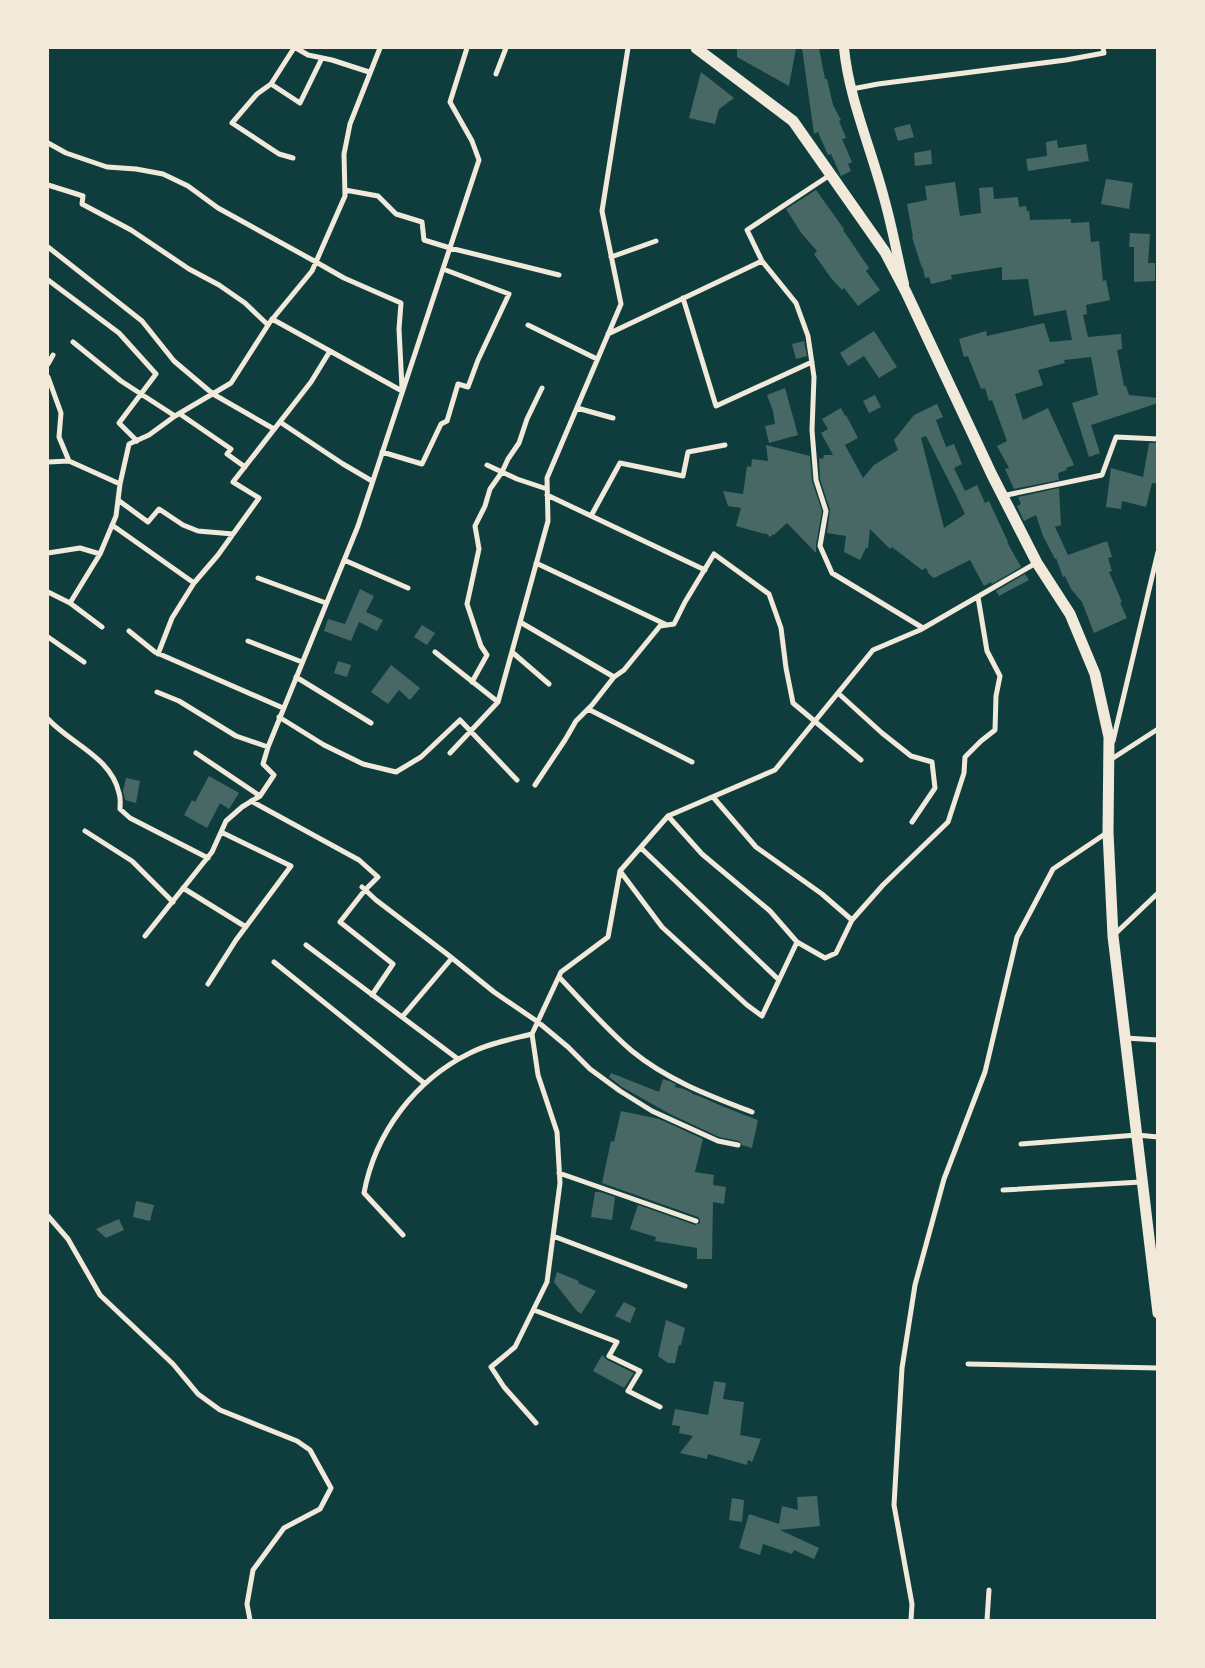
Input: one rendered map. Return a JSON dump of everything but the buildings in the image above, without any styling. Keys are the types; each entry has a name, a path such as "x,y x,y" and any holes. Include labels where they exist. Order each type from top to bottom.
{"main road":[{"path":"696,48 793,121 885,252 906,292 1002,496 1037,562 1070,614 1095,674 1109,737 1108,832 1113,936 1158,1313"},
{"path":"844,48 845,63 862,130 884,197 906,292"}],"street":[{"path":"293,158 279,154 232,124 257,94 271,84 295,48 308,55 369,72"},
{"path":"70,603 100,554 116,516 120,484 130,444 150,435 178,415 231,383 268,325 312,271 345,196 344,154 350,124 380,48"},
{"path":"145,936 208,858 226,821 242,807 260,796 274,775 263,764 268,748 358,526 479,160 472,141 450,102 467,48"},
{"path":"496,74 506,48"},
{"path":"450,753 498,702 548,521 548,478 621,304 602,210 628,48"},
{"path":"852,89 1066,60 1104,53 1103,48"},
{"path":"271,84 300,103 322,58"},
{"path":"48,143 66,153 107,167 136,169 163,174 188,186 218,208 344,278 401,303 399,330 402,391"},
{"path":"830,175 747,230 762,261 796,303 808,336 812,362 812,430 816,480 826,511 820,546 832,573 923,628"},
{"path":"48,184 83,196 82,204 131,230 189,269 219,285 245,303 268,325"},
{"path":"345,190 378,196 396,214 422,222 424,240 559,275"},
{"path":"611,257 656,240"},
{"path":"48,247 142,320 174,361 212,394 274,429"},
{"path":"608,334 762,261"},
{"path":"382,452 422,464 441,424 447,420 458,384 468,387 478,360 509,294 443,269"},
{"path":"48,280 119,333 156,374 119,423 137,441"},
{"path":"683,298 716,406 812,362"},
{"path":"272,320 402,391"},
{"path":"528,325 597,360"},
{"path":"73,342 140,394 178,415 230,449 227,454 245,467"},
{"path":"158,654 172,618 194,584 218,555 259,498 233,482 311,382 330,351"},
{"path":"48,364 53,355"},
{"path":"48,378 61,413 59,437 69,461"},
{"path":"472,682 487,655 481,646 467,604 479,549 475,526 485,506 490,489 519,443 542,388"},
{"path":"577,408 613,418"},
{"path":"280,422 372,482"},
{"path":"1002,496 1102,475 1116,437 1158,439"},
{"path":"591,516 620,464 683,476 688,452 725,445"},
{"path":"48,462 69,461 120,484"},
{"path":"487,465 548,492 591,516 705,570"},
{"path":"118,500 148,522 159,509 183,525 198,531 233,534"},
{"path":"112,525 194,584"},
{"path":"48,554 80,548 100,554"},
{"path":"1109,761 1158,552"},
{"path":"535,785 576,720 588,709 614,677 624,670 660,626 674,624 714,554 769,594 780,628 793,703 861,760"},
{"path":"344,560 408,588"},
{"path":"536,1423 504,1387 492,1367 515,1347 547,1282 560,1182 557,1132 538,1075 532,1034 561,972 608,937 620,871 668,816 775,770 873,650 923,628 1037,562"},
{"path":"536,563 667,625"},
{"path":"258,578 326,603"},
{"path":"48,592 70,603 102,627"},
{"path":"668,816 702,854 770,911 798,942 825,958 836,953 852,920 883,885 948,822 964,773 965,757 995,730 996,696 1000,676 988,651 978,597"},
{"path":"520,622 614,677"},
{"path":"129,631 158,654 283,708"},
{"path":"48,637 84,662"},
{"path":"248,641 302,662"},
{"path":"435,652 498,702"},
{"path":"512,652 549,684"},
{"path":"296,677 371,724"},
{"path":"157,692 179,701 236,736 268,748"},
{"path":"838,693 882,733 911,756 932,762 935,788 912,822"},
{"path":"588,709 692,762"},
{"path":"279,717 324,745 363,764 396,772 421,758 460,720 517,780"},
{"path":"48,719 108,769 119,793 120,809 130,818 208,858"},
{"path":"1109,761 1158,729"},
{"path":"196,753 260,796"},
{"path":"713,797 756,847 822,894 852,920"},
{"path":"251,801 359,860 378,877 363,889 340,922 393,964 372,994"},
{"path":"85,831 132,860 173,902"},
{"path":"208,984 246,927 291,866 221,832"},
{"path":"911,1620 912,1604 894,1505 902,1368 915,1285 944,1179 985,1072 1017,937 1053,869 1108,832"},
{"path":"641,848 779,980"},
{"path":"620,871 662,927 747,1005 762,1016 798,942"},
{"path":"184,888 246,927"},
{"path":"363,889 494,992 538,1022 568,1047 590,1069 620,1091 652,1111 718,1141 738,1145"},
{"path":"1113,936 1158,893"},
{"path":"306,945 458,1059"},
{"path":"402,1017 452,958"},
{"path":"274,962 424,1083"},
{"path":"559,977 633,1051 669,1076 707,1095 752,1112"},
{"path":"404,1236 364,1193 377,1149 397,1115 424,1083 446,1066 472,1052 532,1034"},
{"path":"1124,1038 1158,1040"},
{"path":"1021,1144 1137,1135 1158,1137"},
{"path":"559,1173 696,1221"},
{"path":"1003,1190 1142,1182"},
{"path":"48,1216 68,1239 100,1295 173,1364 198,1394 220,1410 288,1437 303,1445 310,1450 331,1488 320,1509 284,1528 253,1570 247,1604 250,1620"},
{"path":"553,1236 685,1286"},
{"path":"534,1310 617,1342 609,1356 640,1371 628,1391 660,1407"},
{"path":"968,1364 1158,1368"},
{"path":"987,1620 989,1590"}]}
